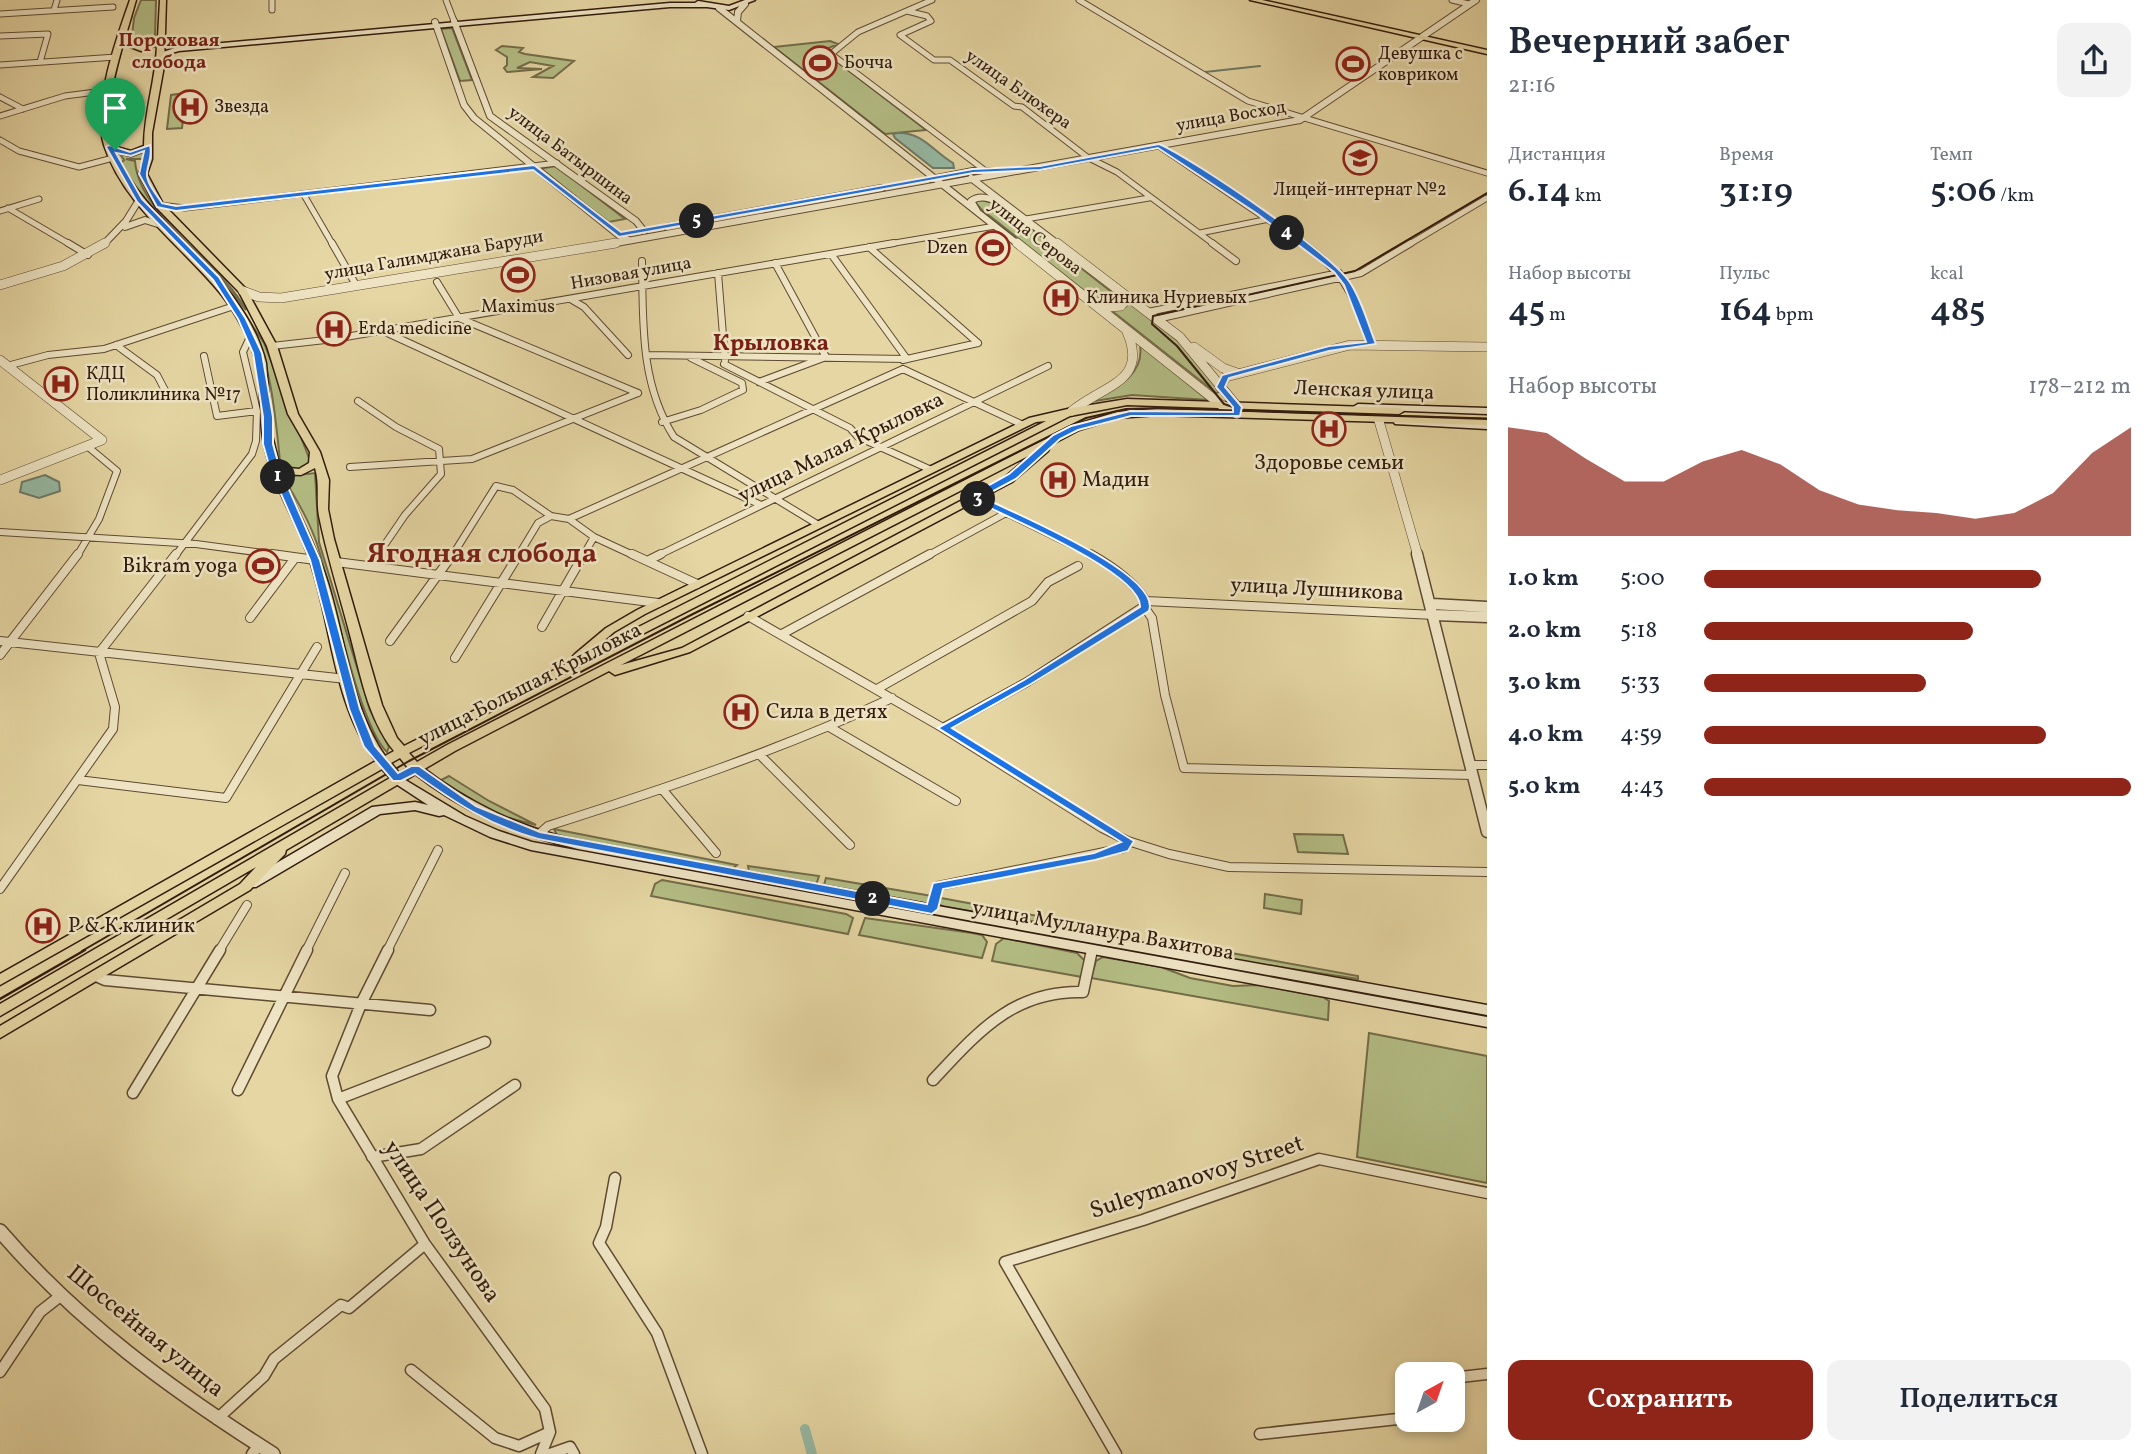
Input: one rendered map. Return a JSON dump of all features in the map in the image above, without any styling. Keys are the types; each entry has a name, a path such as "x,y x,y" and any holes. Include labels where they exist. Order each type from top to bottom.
{"main road":[{"path":"123,29 126,0"},
{"path":"133,0 116,57 104,120 109,147 139,200 216,278 258,353 268,417 268,444 275,469 315,560 346,679 366,738 382,763 397,779"},
{"path":"163,0 161,54 148,159 144,167 146,183 159,205 243,291 272,346 293,414 315,452 324,480 323,509 376,705 400,753 415,768"},
{"path":"163,27 171,0"},
{"path":"454,23 684,0"},
{"path":"1253,0 1487,51"},
{"path":"1264,0 1423,37"},
{"path":"121,38 127,45 140,48 152,46 162,40 178,45 670,5 703,3 719,8 748,2"},
{"path":"161,54 178,49 436,24"},
{"path":"109,147 131,154 148,147"},
{"path":"115,161 136,159 144,167"},
{"name":"Ленская улица","path":"1072,411 1128,402 1220,404 1236,410 1487,424"},
{"name":"Ленская улица","path":"1094,422 1117,415 1157,412 1308,407 1487,413"},
{"path":"568,666 610,630 658,603 1021,424 1072,411"},
{"name":"улица Большая Крыловка","path":"0,980 400,753 1072,411"},
{"path":"1363,419 1487,424"},
{"name":"улица Большая Крыловка","path":"0,1011 415,768 1057,437 1094,422"},
{"path":"587,679 686,650 1013,477 1057,437"},
{"path":"275,469 289,473 306,470 314,464 315,452"},
{"name":"улица Мулланура Вахитова","path":"415,768 472,809 495,821 538,835 1487,1010"},
{"name":"улица Мулланура Вахитова","path":"397,779 453,816 482,831 531,846 1487,1022"},
{"path":"0,1033 377,810 415,806 453,816"},
{"path":"245,887 294,837"},
{"path":"156,919 223,900"}],"street":[{"path":"54,10 57,0"},
{"path":"272,0 272,10"},
{"path":"446,0 454,23"},
{"name":"улица Серова","path":"932,0 858,32 831,54 983,169"},
{"path":"1079,0 1233,94 1487,173"},
{"path":"1452,0 1473,2"},
{"path":"737,21 738,12 748,2"},
{"name":"улица Восход","path":"943,185 1304,118 1473,2"},
{"path":"0,14 113,7"},
{"name":"улица Серова","path":"719,8 1220,404"},
{"name":"улица Блюхера","path":"907,11 927,16 931,21 900,35 934,60 950,60 1092,158 1117,172 1236,261"},
{"name":"улица Батыршина","path":"454,23 490,116 631,220 636,221 645,231"},
{"name":"улица Батыршина","path":"436,24 468,112 481,126 619,235 635,240"},
{"path":"0,36 48,34 40,62"},
{"path":"0,65 116,57"},
{"path":"0,116 65,96 111,90"},
{"path":"0,97 23,109"},
{"path":"0,140 19,151 79,167 115,161"},
{"path":"1159,146 1269,219 1342,275 1371,344"},
{"path":"159,205 186,208 557,163"},
{"name":"улица Восход","path":"936,178 1040,168"},
{"name":"улица Серова","path":"958,174 973,180 1009,206 1223,368 1240,373"},
{"path":"591,245 619,235 936,178"},
{"path":"591,245 635,240 943,185"},
{"path":"304,195 356,285"},
{"path":"977,212 971,201 978,197 1009,206"},
{"path":"1026,219 1149,198"},
{"path":"1148,312 1361,273 1487,198"},
{"path":"0,211 40,199"},
{"path":"0,285 88,255 107,245 122,228 139,200"},
{"path":"8,208 88,255"},
{"path":"171,218 186,208"},
{"path":"1200,233 1269,219"},
{"path":"122,228 145,220 164,226"},
{"name":"Низовая улица","path":"272,346 572,300 995,226"},
{"path":"635,240 645,231"},
{"name":"улица Галимджана Баруди","path":"243,291 259,297 281,298 591,245"},
{"path":"647,355 907,359 978,343 869,247"},
{"path":"831,254 907,359"},
{"path":"642,261 650,386 662,422 674,437 773,500 817,524"},
{"path":"775,263 826,357"},
{"path":"714,369 724,364 727,356 718,273"},
{"path":"1157,319 1342,275"},
{"path":"350,467 471,459 638,393 459,318 437,282"},
{"path":"1086,296 1106,306 1119,307 1125,301 1119,290"},
{"name":"улица Галимджана Баруди","path":"257,317 264,306 281,298"},
{"path":"572,300 584,306 628,355"},
{"path":"4,363 48,355 92,352 234,306"},
{"path":"1072,411 1122,380 1133,366 1135,348 1124,326"},
{"path":"383,331 761,505"},
{"path":"0,889 113,729 115,707 99,653 109,636 185,544 252,454 256,441 257,411 243,352 250,337"},
{"name":"улица Серова","path":"1180,337 1236,410"},
{"path":"116,345 157,375 169,396"},
{"path":"1220,387 1226,377 1349,345 1487,347"},
{"path":"662,422 701,410 743,390 742,383 680,355"},
{"path":"204,356 217,416 257,411"},
{"path":"759,382 826,357"},
{"path":"907,359 899,364 903,369 1021,424"},
{"path":"0,480 102,440 4,363"},
{"path":"724,364 849,428 858,438 883,446 929,469"},
{"name":"улица Малая Крыловка","path":"649,560 1048,366"},
{"path":"569,519 903,369"},
{"path":"358,401 396,427 439,449 442,462 441,474 405,516 370,566"},
{"path":"1379,421 1434,609 1487,832"},
{"path":"0,654 88,538 106,505 117,471 87,446"},
{"path":"390,641 440,575 496,486 513,489 551,516 569,519 594,537 697,584"},
{"path":"974,497 1116,568 1143,594 1152,618 1165,695 1184,768 1471,770 1487,765"},
{"path":"782,635 1006,513"},
{"path":"455,658 538,523 551,516"},
{"path":"0,532 185,544 315,560"},
{"path":"542,627 594,537"},
{"path":"250,618 295,558"},
{"path":"336,562 658,603"},
{"path":"877,689 1032,601 1048,582 1078,566"},
{"path":"943,728 1027,682 1146,605"},
{"name":"улица Лушникова","path":"1146,605 1434,609 1487,607"},
{"name":"улица Лушникова","path":"1434,609 1487,617"},
{"path":"748,616 943,728 1128,841 1188,860 1229,867 1487,872"},
{"path":"0,641 346,679"},
{"path":"78,780 226,798 302,676 317,647"},
{"path":"538,835 548,826 662,789 831,728 892,698"},
{"path":"831,728 956,800"},
{"path":"760,755 850,845"},
{"path":"662,789 716,853"},
{"path":"932,909 938,886 1095,856 1124,848 1128,841"},
{"name":"улица Ползунова","path":"438,850 361,1004 332,1076 338,1099 425,1244 545,1409 550,1432"},
{"path":"238,1090 345,873"},
{"path":"133,1093 247,905"},
{"path":"933,1080 1006,1009 1060,990 1083,992 1092,950"},
{"path":"96,976 105,980 430,1010"},
{"path":"338,1099 485,1042"},
{"path":"372,1157 421,1149 515,1085"},
{"name":"Suleymanovoy Street","path":"1116,1454 1005,1262 1143,1220 1319,1159 1487,1193"},
{"path":"615,1178 606,1227 599,1243 657,1333 702,1454"},
{"name":"Шоссейная улица","path":"3,1240 60,1297 128,1354 256,1450 273,1454"},
{"path":"216,1419 264,1376 274,1359 341,1305 349,1308 425,1244"},
{"path":"0,1372 40,1312 60,1297"},
{"path":"411,1370 495,1438 519,1446 550,1432"},
{"path":"1465,1377 1487,1374"},
{"path":"1260,1434 1395,1419"},
{"path":"541,1454 550,1432"},
{"path":"550,1454 570,1447 575,1454"}],"green space":[{"path":"141,0 156,0 155,37 150,46 131,45 134,18"},
{"path":"452,28 472,80 460,81 441,29"},
{"path":"830,41 838,44 824,50 827,54 926,130 885,134 774,47"},
{"path":"502,46 523,48 519,52 525,54 574,61 553,78 533,77 553,66 530,62 517,68 542,69 507,72 504,68 507,65 507,57 496,50"},
{"path":"186,93 182,128 167,129 171,95"},
{"path":"145,151 144,159 126,159 135,161 140,181 150,201 234,292 246,310 220,278 137,191 121,163 124,160 120,154 132,155"},
{"path":"556,166 625,219 609,222 538,169"},
{"path":"977,199 1001,205 1123,301 1112,305 1092,297 981,209 975,202"},
{"path":"1130,303 1182,344 1220,392 1216,393 1107,307 1124,308"},
{"path":"244,313 264,343 310,465 296,470 285,469 280,461 266,367 261,349"},
{"path":"1140,345 1208,400 1132,395 1089,402 1117,387 1132,374 1140,356"},
{"path":"315,473 319,542 370,710 389,747 387,752 376,737 356,685 314,535 283,477"},
{"path":"449,776 489,801 536,825 497,815 439,781"},
{"path":"554,829 737,865 732,869 557,835"},
{"path":"1294,834 1343,835 1348,854 1298,852"},
{"path":"748,866 819,876 816,885 749,872"},
{"path":"826,878 932,896 928,903 923,903 824,885"},
{"path":"662,880 846,914 853,918 848,934 651,896 655,884"},
{"path":"1265,894 1302,900 1301,914 1264,908"},
{"path":"941,898 1070,922 1069,927 944,907 939,904"},
{"path":"865,918 972,933 982,935 987,942 982,958 859,935"},
{"path":"1004,938 1077,953 1085,961 1082,977 992,961 996,944"},
{"path":"1226,952 1358,976 1358,979 1235,960"},
{"path":"1103,957 1161,967 1190,978 1233,986 1259,985 1323,997 1329,1001 1328,1020 1091,978 1096,961"},
{"path":"1369,1033 1487,1056 1487,1183 1357,1157"}],"shaded area":[{"path":"893,134 921,139 953,163 954,168 933,168 895,138"},
{"path":"45,475 59,482 60,491 39,498 20,492 22,482"}],"waterway":[{"path":"1205,72 1260,66"},
{"path":"805,1429 812,1454"}],"tram line":[{"path":"1239,409 1224,404 1177,346 1152,324 1153,316 1355,271 1487,193"},
{"path":"82,951 409,761 691,615 1086,418 1126,409 1159,408 1487,419"},
{"path":"0,999 85,950"}],"place":[{"name":"Бочча","path":"820,63"},
{"name":"Девушка с ковриком","path":"1353,64"},
{"name":"Звезда","path":"190,107"},
{"name":"Лицей-интернат №2","path":"1360,158"},
{"name":"Dzen","path":"993,248"},
{"name":"Maximus","path":"518,275"},
{"name":"Клиника Нуриевых","path":"1061,298"},
{"name":"Erda medicine","path":"334,329"},
{"name":"КДЦ Поликлиника №17","path":"61,384"},
{"name":"Здоровье семьи","path":"1329,429"},
{"name":"Мадин","path":"1058,480"},
{"name":"Bikram yoga","path":"263,566"},
{"name":"Сила в детях","path":"741,712"},
{"name":"Р & К клиник","path":"43,926"}],"district":[{"name":"Пороховая слобода","path":"169,52"},
{"name":"Крыловка","path":"771,344"},
{"name":"Ягодная слобода","path":"482,554"}],"route":[{"path":"1159,146 1259,211 1321,256 1348,285 1371,344 1329,348 1222,379 1220,387 1237,407 1237,414 1157,412 1117,415 1075,428 1057,437 1013,477 974,497 1116,568 1143,594 1146,603 1145,608 1027,682 943,728 1102,828 1128,841 1124,848 1095,856 938,886 932,909 578,845 495,821 450,796 415,768 397,779 370,747 355,709 315,560 275,469 268,444 268,417 258,353 242,319 216,278 139,200 109,147 115,150 131,154 139,153 148,147 148,159 143,174 146,183 159,205 172,208 534,167 619,235 973,171 1040,168 1159,146"}]}
